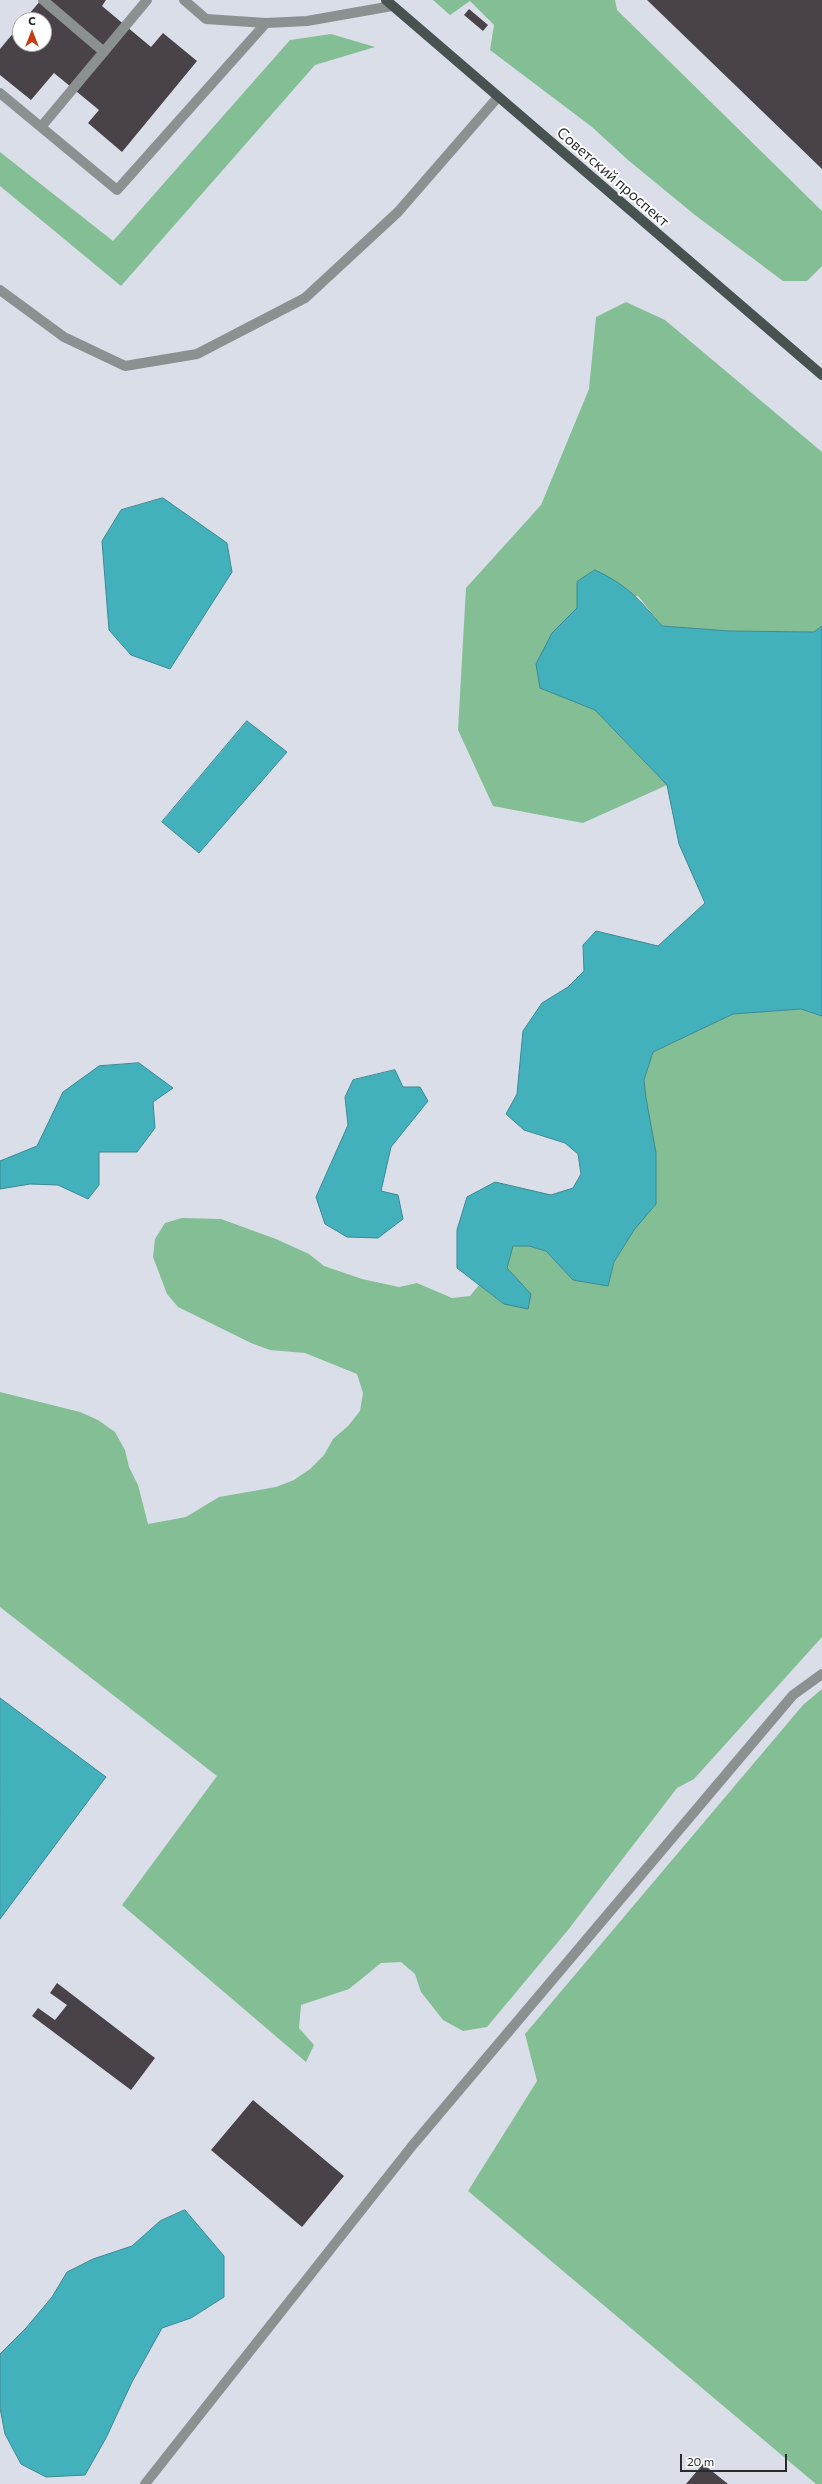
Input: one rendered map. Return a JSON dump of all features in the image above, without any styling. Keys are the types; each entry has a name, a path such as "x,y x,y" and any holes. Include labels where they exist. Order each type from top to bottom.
{"main road":[{"name":"Советский проспект","path":"389,3 822,375"}],"lane":[{"path":"43,0 104,52"},
{"path":"41,127 147,0"},
{"path":"184,0 206,19 266,23 307,21 389,3"},
{"path":"0,93 117,190 266,23"},
{"path":"0,290 64,337 125,366 197,354 305,298 398,212 498,97"},
{"path":"145,2484 423,2132 793,1695 822,1674"}],"green space":[{"path":"433,0 615,0 617,10 822,211 822,266 807,281 783,281 695,215 628,160 592,127 490,50 494,25 470,1 450,15"},
{"path":"331,34 375,47 315,65 121,286 0,186 0,152 113,241 290,40"},
{"path":"626,302 665,320 822,452 822,626 815,632 730,631 662,626 638,596 577,608 552,633 540,687 595,710 667,785 583,823 493,806 458,730 466,588 541,505 589,389 596,317"},
{"path":"801,1009 822,1016 822,1637 694,1779 677,1788 568,1930 487,2027 463,2031 443,2020 421,1992 415,1974 401,1962 381,1963 349,1989 301,2005 299,2028 314,2045 306,2062 122,1905 217,1776 0,1607 0,1392 80,1412 98,1420 115,1432 125,1450 129,1467 138,1485 148,1524 186,1517 219,1497 276,1487 294,1480 310,1469 324,1455 333,1439 348,1426 360,1411 363,1393 357,1374 305,1353 270,1350 251,1343 178,1307 167,1294 153,1257 155,1239 165,1223 182,1218 221,1219 276,1239 309,1254 324,1266 362,1279 399,1287 417,1283 452,1298 470,1296 479,1285 504,1304 531,1294 507,1268 513,1246 529,1246 546,1251 573,1280 608,1286 614,1262 634,1230 656,1204 644,1080 653,1052 733,1014"},
{"path":"822,1689 822,2484 816,2484 468,2191 537,2081 525,2034 803,1705"}],"water":[{"path":"163,498 227,543 232,572 170,669 131,655 109,630 102,541 121,510"},
{"path":"595,570 624,587 662,626 730,631 814,632 822,626 822,1016 801,1009 733,1014 653,1052 644,1080 656,1153 656,1204 634,1230 614,1262 608,1286 573,1280 546,1251 529,1246 513,1246 507,1268 531,1294 528,1309 504,1304 457,1268 457,1230 467,1197 495,1182 551,1195 573,1188 581,1174 578,1154 565,1143 524,1130 506,1114 517,1094 523,1031 542,1003 568,987 584,971 583,945 596,931 658,946 705,903 679,844 667,785 595,710 540,688 536,664 552,633 577,608 577,582"},
{"path":"247,721 287,752 199,853 162,822"},
{"path":"139,1063 173,1088 153,1102 155,1128 137,1152 99,1152 99,1185 88,1199 58,1185 30,1184 0,1189 0,1161 37,1146 63,1092 99,1066"},
{"path":"395,1070 403,1087 420,1087 428,1101 391,1147 381,1191 398,1195 403,1219 378,1238 347,1237 325,1224 316,1197 348,1125 345,1097 353,1080"},
{"path":"0,1698 106,1777 0,1919"},
{"path":"185,2210 224,2256 224,2297 191,2318 162,2328 132,2382 106,2438 85,2475 46,2477 21,2464 5,2434 0,2408 0,2354 26,2328 52,2297 67,2272 93,2259 132,2246 160,2221"}],"building":[{"path":"41,0 106,0 102,6 151,47 163,33 197,61 122,152 88,123 99,110 54,73 31,100 0,75 0,49 12,35 12,52 52,52 52,12 31,12"},
{"path":"647,0 822,0 822,169"},
{"path":"469,9 488,25 483,31 464,15"},
{"path":"57,1983 155,2058 131,2090 32,2016 38,2008 55,2020 67,2005 50,1993"},
{"path":"253,2100 344,2176 302,2227 211,2150"},
{"path":"703,2464 728,2484 686,2484"}]}
